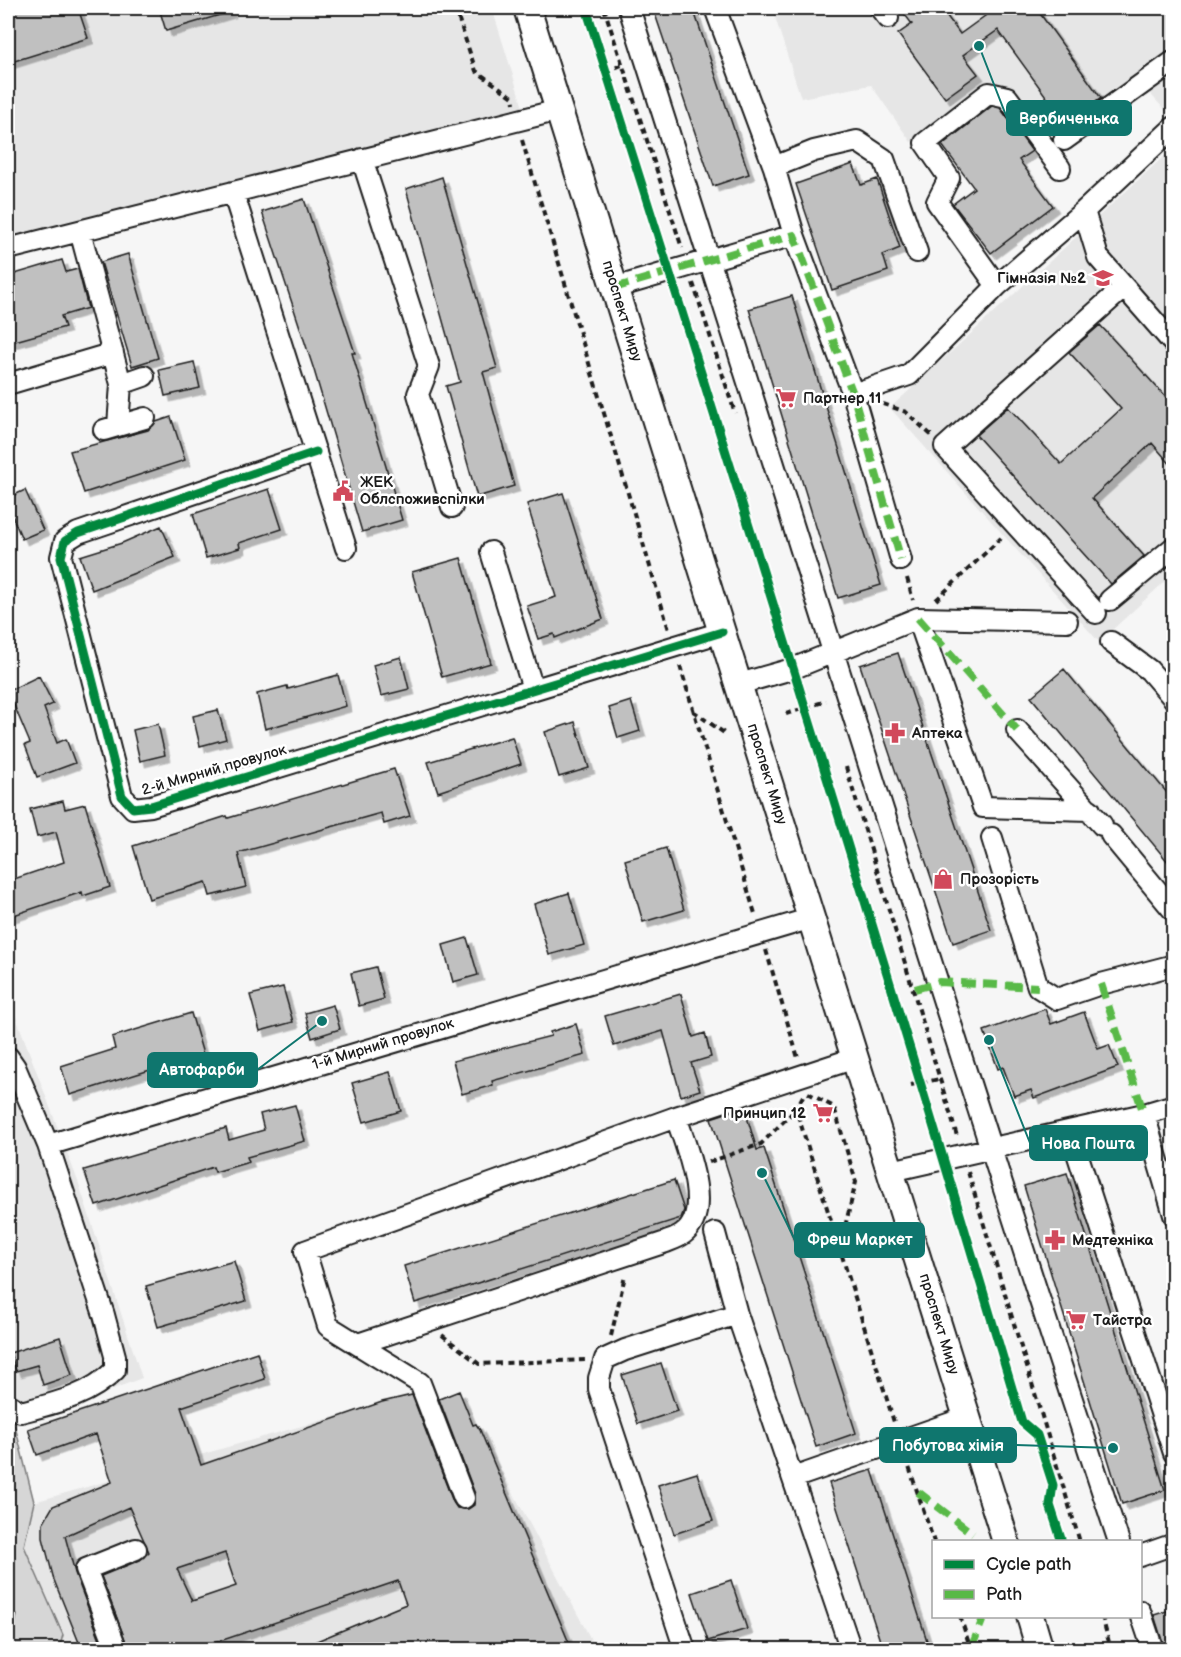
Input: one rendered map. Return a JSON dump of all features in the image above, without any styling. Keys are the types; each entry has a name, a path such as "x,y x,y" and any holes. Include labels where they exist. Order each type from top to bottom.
{"main road":[{"name":"проспект Миру","path":"527,8 1005,1540"},
{"path":"1030,1618 1040,1650"}],"street":[{"path":"629,8 835,651 989,1148 1118,1540"},
{"path":"715,8 774,167 794,235 853,394 901,561"},
{"path":"1064,140 1173,61"},
{"path":"997,285 937,202 949,178 925,143 989,93 1007,97 1060,168"},
{"path":"8,249 559,110"},
{"path":"853,394 909,375 997,285 1084,211 1173,127"},
{"path":"774,167 814,151 857,141 884,159 917,252"},
{"path":"362,159 429,366 418,394 452,507"},
{"path":"233,192 346,548"},
{"path":"1084,211 1098,257 1173,344"},
{"path":"80,231 121,384 111,428 145,418"},
{"path":"614,288 794,235"},
{"path":"1123,288 945,447 1103,606 1173,547"},
{"path":"8,384 113,353"},
{"path":"121,384 144,376"},
{"name":"2-й Мирний провулок","path":"316,452 78,533 65,541 61,558 122,796 133,808 151,806 722,632"},
{"path":"491,552 533,689"},
{"path":"918,618 983,807 1101,823"},
{"path":"739,684 792,669 918,618 1067,621"},
{"path":"1111,642 1149,670 1173,699"},
{"path":"1017,730 1101,823 1173,911"},
{"path":"992,838 1038,987 1057,999 1173,965"},
{"name":"1-й Мирний провулок","path":"48,1145 760,931 812,918"},
{"path":"8,1057 15,1067 48,1145 104,1315 115,1356 115,1370 85,1393 21,1412 8,1404"},
{"path":"464,1498 420,1383 328,1326 305,1251 676,1117 805,1084 855,1058"},
{"path":"891,1171 1144,1114 1173,1105"},
{"path":"1144,1114 1173,1215"},
{"path":"358,1344 630,1254 685,1233 697,1202 696,1178 676,1117"},
{"path":"1070,1131 1173,1453"},
{"path":"715,1233 737,1314 851,1650"},
{"path":"685,1650 599,1389 599,1378 605,1359 625,1350 737,1314"},
{"path":"793,1478 968,1417"},
{"path":"1142,1555 1173,1544"},
{"path":"117,1650 86,1569 136,1549"},
{"path":"1142,1618 1152,1650"}],"path":[{"path":"455,8 476,71 513,97 516,121 805,1084 834,1107 856,1182 839,1252"},
{"path":"604,8 738,424"},
{"path":"603,60 610,82"},
{"path":"606,71 622,65"},
{"path":"853,394 906,412 945,447"},
{"path":"901,561 918,618 994,544"},
{"path":"814,660 830,712"},
{"path":"792,669 808,720"},
{"path":"786,714 826,701"},
{"path":"693,711 724,733"},
{"path":"843,757 915,989 939,1079 1079,1540"},
{"path":"916,1085 918,1073"},
{"path":"916,1085 939,1079"},
{"path":"693,1168 761,1144 796,1109 805,1084"},
{"path":"916,1085 924,1094"},
{"path":"796,1109 839,1252 933,1540"},
{"path":"426,1322 479,1364 605,1359 630,1254"},
{"path":"1037,1435 1053,1485"},
{"path":"960,1618 971,1650"},
{"path":"1102,1618 1111,1650"}],"shaded area":[{"path":"8,8 492,8 524,111 8,239"},
{"path":"772,8 1173,8 1173,114 1171,117 1146,89 1058,150 1012,89 986,85 911,142 871,85 801,98"},
{"name":"Гімназія №2","path":"1173,148 1173,574 1099,642 890,408"},
{"path":"8,996 79,1184 142,1378 15,1426 8,1422"},
{"path":"415,1394 438,1431 480,1430 596,1649 59,1649 63,1635 24,1546 34,1502"},
{"path":"8,1422 15,1426 34,1502 24,1546 63,1635 59,1649 8,1649"},
{"path":"8,1609 17,1615 9,1650 8,1649"}],"building":[{"path":"8,8 78,8 88,38 8,63"},
{"path":"159,8 229,8 230,12 166,31"},
{"path":"653,8 693,8 749,174 713,186"},
{"path":"900,8 941,8 960,34 996,8 1036,8 1101,98 1066,124 998,30 963,55 978,74 945,98 898,34 912,24"},
{"path":"992,106 1000,108 1032,151 1019,160 1053,206 991,253 953,204 974,188 942,145"},
{"path":"853,164 861,185 877,179 900,248 883,255 888,271 832,290 796,184"},
{"path":"442,177 497,368 483,372 514,486 477,497 446,386 460,382 406,189"},
{"path":"304,199 355,353 352,353 402,520 362,532 314,370 262,212"},
{"path":"128,254 158,358 132,366 101,262"},
{"path":"62,260 66,272 78,269 88,308 61,316 65,327 8,343 8,276"},
{"path":"792,296 881,585 838,598 749,309"},
{"path":"1100,325 1173,405 1173,467 1152,443 1092,498 1144,556 1111,584 976,435 1008,407 1061,464 1121,409 1069,352"},
{"path":"194,362 200,388 165,396 159,370"},
{"path":"171,417 185,460 84,493 70,451 148,430 156,422"},
{"path":"269,489 282,529 239,543 240,548 206,558 193,514"},
{"path":"25,490 43,530 22,539 8,506 8,498"},
{"path":"563,493 603,619 555,638 554,634 538,639 527,606 556,597 527,504"},
{"path":"161,526 175,557 92,590 80,556 122,543"},
{"path":"461,558 491,663 442,677 412,572"},
{"path":"898,653 991,930 953,943 860,665"},
{"path":"401,657 409,689 381,696 373,665"},
{"path":"1064,669 1173,800 1173,868 1031,697"},
{"path":"338,675 346,706 265,729 257,694 287,686 288,689"},
{"path":"39,676 53,704 44,708 57,743 66,739 75,763 37,777 25,745 30,743 8,691"},
{"path":"631,701 640,731 618,738 609,708"},
{"path":"218,710 226,739 200,746 193,716"},
{"path":"575,722 589,768 559,777 545,732"},
{"path":"158,724 165,755 140,761 133,730"},
{"path":"512,737 521,764 438,792 428,762"},
{"path":"394,769 410,816 384,824 381,813 238,853 246,887 210,896 206,882 149,899 133,846 227,816 228,818"},
{"path":"63,801 65,809 85,804 110,887 83,896 82,892 8,917 8,881 64,862 56,832 37,837 30,809"},
{"path":"666,848 684,910 643,922 625,860"},
{"path":"569,893 584,945 549,955 534,904"},
{"path":"467,938 478,975 453,982 443,945"},
{"path":"376,967 384,999 359,1006 351,973"},
{"path":"283,987 293,1022 260,1031 250,995"},
{"path":"681,994 693,1037 705,1033 711,1057 691,1063 700,1090 681,1096 663,1031 614,1046 605,1016"},
{"path":"333,1005 340,1029 312,1038 305,1013"},
{"path":"1045,1009 1051,1024 1084,1012 1098,1049 1109,1045 1118,1067 1034,1098 1031,1090 1014,1096 1003,1067 998,1069 984,1031"},
{"path":"191,1013 205,1061 167,1071 166,1065 70,1095 61,1066 115,1049 112,1037"},
{"path":"576,1024 585,1055 492,1081 493,1085 462,1094 453,1061 551,1036 550,1032"},
{"path":"390,1072 401,1111 364,1122 352,1083"},
{"path":"295,1105 305,1141 247,1157 249,1162 215,1172 213,1167 96,1206 84,1170 226,1128 229,1140 264,1130 260,1114"},
{"path":"744,1107 757,1150 764,1148 856,1433 816,1447 711,1118"},
{"path":"1067,1173 1165,1490 1122,1504 1024,1186"},
{"path":"674,1180 684,1210 681,1218 415,1303 404,1266"},
{"path":"234,1261 246,1301 158,1327 146,1286"},
{"path":"60,1337 72,1375 43,1385 37,1365 16,1371 10,1353"},
{"path":"257,1352 265,1379 181,1407 201,1465 382,1402 412,1395 453,1502 457,1508 468,1509 474,1505 475,1494 439,1399 459,1391 473,1425 476,1424 480,1430 572,1650 295,1650 406,1604 398,1581 211,1644 213,1650 129,1650 101,1576 140,1560 149,1552 129,1507 65,1536 75,1573 104,1650 82,1650 54,1580 43,1538 43,1523 53,1506 112,1482 96,1434 37,1455 28,1429","holes":["225,1553 236,1586 192,1601 177,1569"]},
{"path":"661,1363 677,1411 638,1424 622,1375"},
{"path":"872,1470 930,1650 883,1650 829,1483"},
{"path":"697,1473 713,1521 674,1534 658,1485"},
{"path":"731,1580 747,1629 708,1641 692,1593"},
{"path":"1173,1609 1173,1650 1165,1650 1154,1615"}],"marked path":[{"path":"614,288 794,235 853,394 901,560"},
{"path":"918,618 1017,730"},
{"path":"915,989 939,982 1038,987"},
{"path":"1101,984 1144,1114"},
{"path":"918,1492 973,1534"},
{"path":"971,1649 983,1618"}],"cycle path":[{"path":"586,8 807,714 1022,1422 1037,1435 1053,1485 1050,1505 1061,1540"},
{"path":"316,452 78,533 65,541 61,557 122,796 133,808 151,806 722,632"}],"place":[{"name":"Вербиченька","path":"979,46"},
{"name":"Гімназія №2","path":"1103,278"},
{"name":"Партнер 11","path":"786,398"},
{"name":"ЖЕК Облспоживспілки","path":"343,491"},
{"name":"Аптека","path":"895,733"},
{"name":"Прозорість","path":"943,879"},
{"name":"Автофарби","path":"322,1021"},
{"name":"Нова Пошта","path":"989,1040"},
{"name":"Принцип 12","path":"823,1113"},
{"name":"Фреш Маркет","path":"762,1173"},
{"name":"Медтехніка","path":"1055,1240"},
{"name":"Тайстра","path":"1076,1320"},
{"name":"Побутова хімія","path":"1113,1448"}]}
